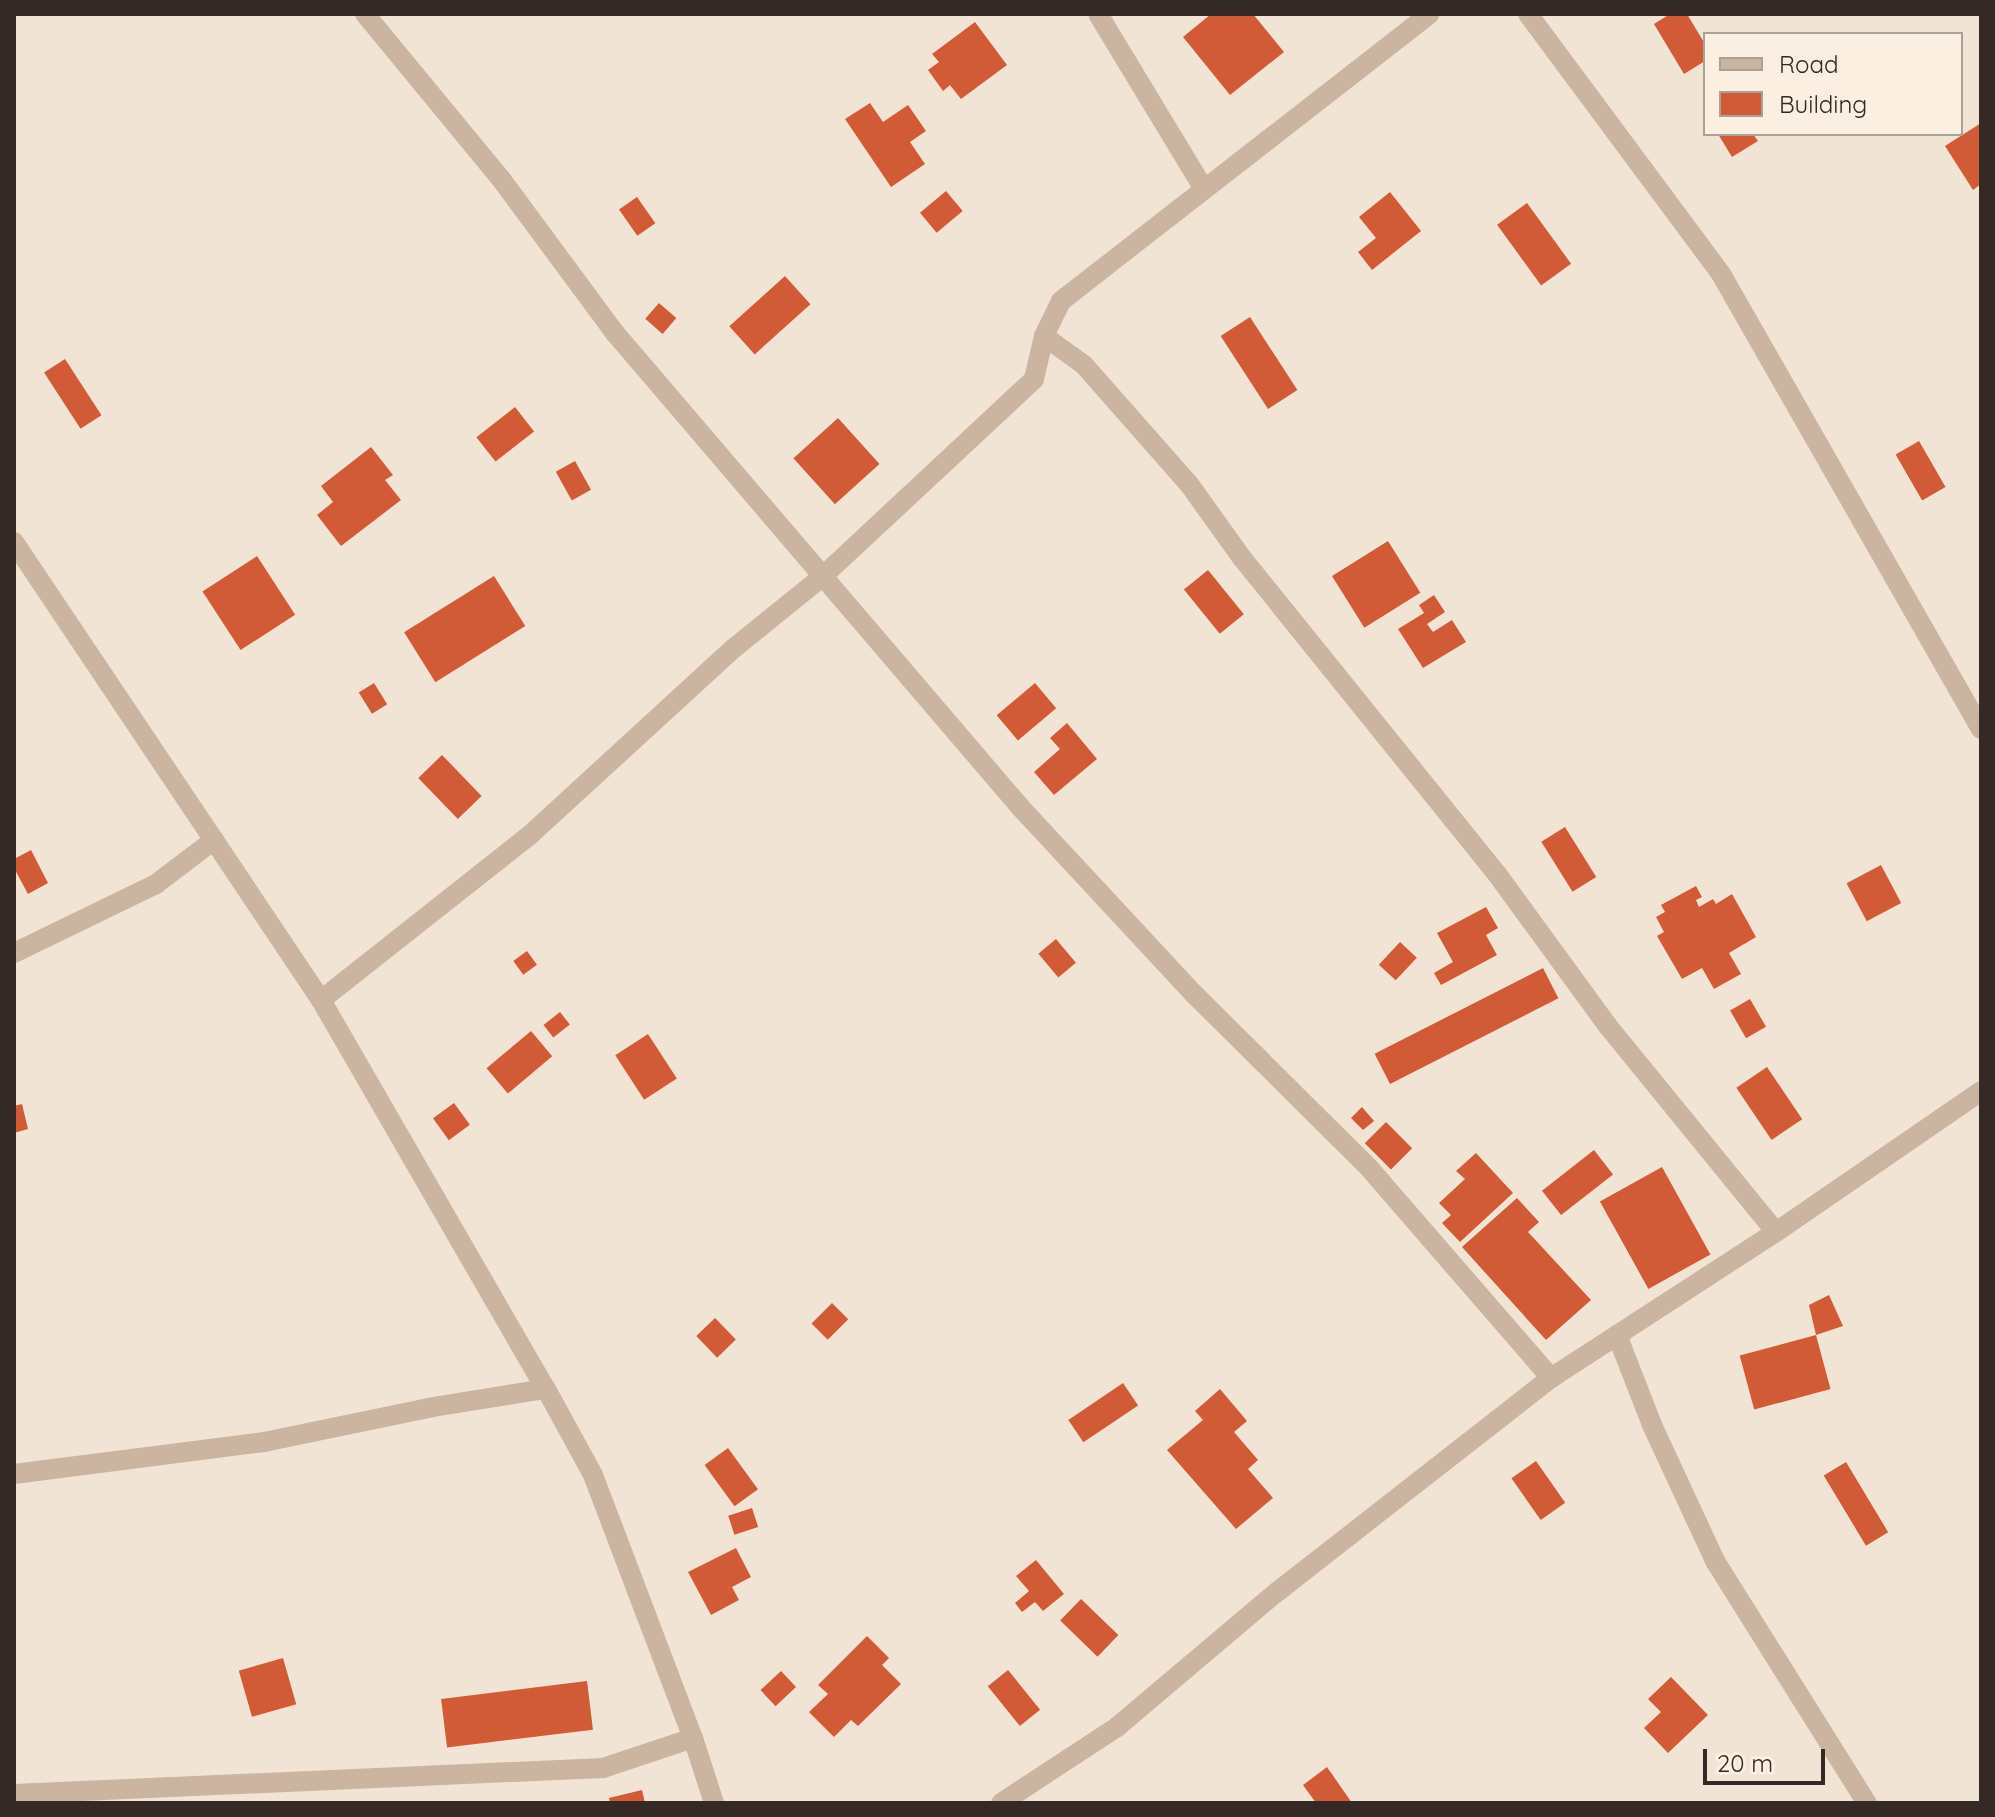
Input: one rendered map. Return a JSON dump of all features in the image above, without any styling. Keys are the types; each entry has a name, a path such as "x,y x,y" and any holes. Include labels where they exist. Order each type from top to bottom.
{"street":[{"path":"365,14 501,179 615,333 1021,808 1194,994 1370,1169 1551,1378"},
{"path":"1098,14 1204,189"},
{"path":"321,1000 531,834 734,648 822,577 1034,379 1044,336 1061,301 1430,14"},
{"path":"1528,14 1721,274 1981,729"},
{"path":"1044,336 1084,365 1189,484 1242,558 1497,874 1607,1025 1776,1232"},
{"path":"14,542 321,1000 546,1389 593,1475 693,1738 714,1803"},
{"path":"14,953 156,884 214,840"},
{"path":"1001,1803 1117,1727 1277,1592 1551,1378 1776,1232 1981,1091"},
{"path":"1617,1335 1652,1425 1715,1561 1867,1803"},
{"path":"14,1474 264,1442 433,1407 546,1389"},
{"path":"14,1794 224,1782 603,1768 693,1738"}],"building":[{"path":"1211,14 1253,14 1284,52 1230,95 1183,37"},
{"path":"1670,14 1687,14 1703,41 1703,62 1684,74 1654,24"},
{"path":"975,22 1007,65 961,99 950,85 943,91 928,70 939,62 932,54"},
{"path":"870,103 883,122 908,105 926,131 910,142 925,164 891,187 845,119"},
{"path":"1981,123 1981,184 1973,190 1945,146"},
{"path":"1719,136 1754,136 1758,141 1732,157"},
{"path":"946,191 963,211 937,233 920,213"},
{"path":"1390,192 1421,231 1372,270 1358,252 1376,238 1359,217"},
{"path":"637,197 655,223 637,236 619,210"},
{"path":"1527,203 1571,264 1541,285 1497,225"},
{"path":"785,276 810,304 755,354 729,326"},
{"path":"659,303 676,318 663,334 645,319"},
{"path":"1250,317 1297,390 1268,409 1221,336"},
{"path":"65,359 101,415 81,429 44,373"},
{"path":"515,407 534,431 495,462 476,437"},
{"path":"838,418 879,464 835,504 793,458"},
{"path":"1919,441 1946,487 1922,500 1896,454"},
{"path":"371,447 393,475 385,480 401,500 341,546 317,515 333,502 321,486"},
{"path":"575,461 591,490 572,501 556,472"},
{"path":"1388,541 1420,593 1364,628 1332,576"},
{"path":"257,556 295,615 241,650 202,591"},
{"path":"1208,570 1244,614 1220,634 1184,590"},
{"path":"494,576 525,626 435,682 404,632"},
{"path":"1434,595 1445,612 1427,624 1433,632 1452,620 1466,642 1423,668 1398,629 1424,613 1419,605"},
{"path":"374,683 387,704 372,714 359,693"},
{"path":"1035,683 1056,708 1018,740 997,715"},
{"path":"1067,723 1097,759 1054,795 1034,772 1060,749 1050,738"},
{"path":"442,755 482,796 458,819 418,778"},
{"path":"1565,827 1596,877 1573,892 1541,842"},
{"path":"31,850 48,883 28,894 14,868 14,859"},
{"path":"1881,865 1901,903 1867,921 1847,883"},
{"path":"1696,886 1702,897 1696,900 1699,907 1713,899 1716,904 1732,894 1756,937 1729,953 1741,974 1714,989 1702,968 1682,979 1657,936 1664,932 1656,917 1665,912 1661,905"},
{"path":"1486,907 1498,928 1486,935 1497,955 1441,985 1434,973 1453,962 1437,933"},
{"path":"1056,939 1076,963 1058,978 1038,954"},
{"path":"1400,942 1417,958 1396,980 1379,965"},
{"path":"527,951 537,965 523,975 513,961"},
{"path":"1543,968 1558,998 1390,1084 1375,1054"},
{"path":"1750,999 1766,1027 1746,1038 1730,1010"},
{"path":"560,1012 570,1025 553,1038 543,1025"},
{"path":"531,1031 552,1056 508,1094 487,1068"},
{"path":"648,1034 677,1078 644,1100 615,1055"},
{"path":"1767,1067 1802,1119 1772,1140 1736,1088"},
{"path":"454,1103 470,1125 449,1140 433,1118"},
{"path":"22,1104 28,1129 14,1133 14,1106"},
{"path":"1362,1107 1374,1121 1363,1130 1351,1118"},
{"path":"1386,1122 1412,1148 1391,1169 1365,1143"},
{"path":"1594,1150 1613,1174 1561,1215 1542,1191"},
{"path":"1476,1153 1513,1193 1460,1242 1442,1223 1451,1215 1439,1203 1465,1179 1456,1171"},
{"path":"1662,1167 1710,1254 1648,1289 1600,1201"},
{"path":"1517,1198 1539,1222 1528,1232 1591,1300 1546,1340 1462,1247"},
{"path":"1829,1295 1843,1326 1816,1335 1809,1305"},
{"path":"832,1303 848,1319 828,1340 811,1324"},
{"path":"715,1318 736,1340 717,1358 696,1336"},
{"path":"1816,1335 1830,1389 1754,1410 1740,1355"},
{"path":"1123,1383 1138,1405 1083,1442 1068,1420"},
{"path":"1220,1389 1247,1421 1234,1432 1258,1460 1248,1469 1273,1498 1236,1529 1167,1450 1203,1420 1195,1411"},
{"path":"728,1448 758,1489 735,1506 705,1465"},
{"path":"1536,1461 1565,1503 1541,1520 1511,1478"},
{"path":"1846,1462 1888,1532 1866,1546 1824,1475"},
{"path":"752,1508 758,1527 734,1535 728,1516"},
{"path":"736,1548 751,1577 732,1587 739,1600 711,1615 688,1572"},
{"path":"1036,1560 1064,1594 1043,1611 1035,1602 1022,1612 1015,1603 1029,1591 1016,1576"},
{"path":"1081,1599 1118,1635 1098,1657 1060,1621"},
{"path":"867,1636 889,1658 882,1665 901,1684 858,1726 851,1720 834,1737 809,1712 828,1694 818,1685"},
{"path":"283,1658 296,1704 252,1717 239,1671"},
{"path":"1008,1670 1040,1710 1020,1726 988,1686"},
{"path":"781,1671 796,1687 776,1706 761,1690"},
{"path":"1671,1677 1708,1715 1668,1753 1644,1728 1661,1712 1648,1699"},
{"path":"587,1681 593,1730 447,1748 441,1699"},
{"path":"1327,1767 1352,1803 1316,1803 1303,1785"},
{"path":"642,1790 645,1803 610,1803 609,1798"}]}
